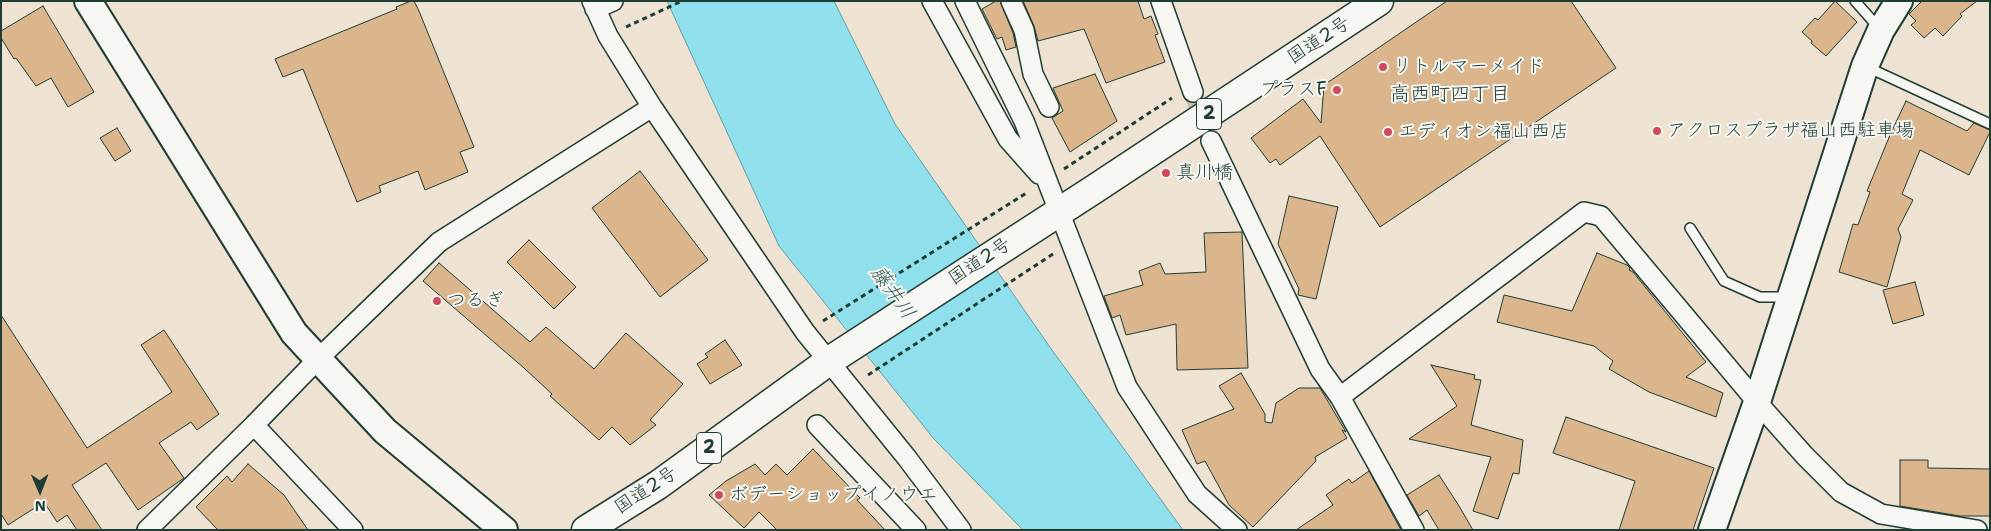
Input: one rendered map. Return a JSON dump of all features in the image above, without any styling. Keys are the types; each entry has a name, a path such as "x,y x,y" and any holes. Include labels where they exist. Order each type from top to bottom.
{"highway":[{"name":"国道2号","path":"586,530 658,485 829,361 1379,1"}],"street":[{"path":"88,1 294,333 385,431 504,530"},
{"path":"613,1 593,5 608,36 652,107 805,332 961,530"},
{"path":"932,1 1008,139 1046,181"},
{"path":"966,1 1024,122 1046,181 1048,218 1071,242 1127,387 1197,494 1237,530"},
{"path":"1011,1 1024,30 1032,74 1049,107"},
{"path":"1161,1 1192,88"},
{"path":"1712,530 1757,402 1865,66 1881,30 1899,1"},
{"path":"1009,92 1032,74"},
{"path":"147,530 318,359 439,242 652,107"},
{"path":"1211,141 1320,369 1340,396 1414,530"},
{"path":"1340,396 1584,212 1601,216 1757,402 1840,492 1880,522 1977,530"},
{"path":"254,425 353,530"},
{"path":"816,425 916,530"}],"lane":[{"path":"1855,1 1881,30"},
{"path":"1865,66 1990,124"},
{"path":"1690,228 1724,281 1760,297 1791,296"}],"path":[{"path":"608,36 682,1"},
{"path":"805,332 1192,88"},
{"path":"850,387 1071,242"}],"water":[{"name":"藤井川","path":"667,1 834,1 895,124 1052,350 1183,530 1023,530 934,439 779,246"}],"building":[{"path":"414,1 419,11 474,147 460,152 468,172 425,190 418,171 379,186 381,192 357,202 303,69 283,77 275,59 397,9 396,7"},
{"path":"996,1 1000,1 1013,33 1016,47 1006,50 1002,37 997,39 982,9"},
{"path":"1023,1 1138,1 1144,19 1151,16 1158,34 1155,35 1165,62 1106,83 1084,29 1038,41 1034,26"},
{"path":"1447,1 1571,1 1616,68 1380,227 1320,136 1280,165 1276,159 1270,163 1251,138 1303,99 1321,123 1324,85"},
{"path":"1835,1 1857,22 1826,56 1802,32 1815,18 1818,20"},
{"path":"1922,1 1977,1 1960,14 1962,16 1943,36 1935,28 1924,38 1911,25 1916,21 1909,14"},
{"path":"43,6 94,92 68,107 51,78 36,86 16,58 14,59 1,38 1,31"},
{"path":"1095,74 1117,121 1070,152 1052,118 1063,111 1053,88"},
{"path":"1906,101 1967,131 1974,123 1990,130 1990,132 1969,175 1920,150 1902,194 1913,200 1898,229 1901,237 1887,287 1839,272 1853,224 1858,225 1870,192 1867,191"},
{"path":"117,128 131,151 115,161 100,138"},
{"path":"640,171 708,260 660,297 592,208"},
{"path":"1289,196 1338,207 1316,299 1298,295 1299,289 1278,244"},
{"path":"1242,232 1248,368 1177,370 1176,324 1126,335 1120,315 1112,318 1104,296 1143,285 1139,271 1160,263 1165,274 1206,272 1204,233"},
{"path":"529,240 576,287 554,309 507,262"},
{"path":"1597,253 1630,268 1629,270 1633,272 1706,362 1686,377 1723,393 1716,417 1649,392 1609,369 1613,361 1594,346 1497,322 1504,295 1572,311"},
{"path":"439,263 530,342 546,327 594,369 626,333 683,384 650,420 656,425 630,445 612,427 599,440 550,396 552,394 524,368 423,281"},
{"path":"1915,282 1924,315 1893,324 1883,290"},
{"path":"1,315 87,448 172,392 141,345 164,330 219,414 197,430 191,422 159,443 184,478 138,510 106,463 72,485 102,530 77,530 67,515 57,522 44,502 8,525 1,514"},
{"path":"725,340 742,365 710,384 697,364 708,357 705,354"},
{"path":"1431,365 1475,375 1474,379 1481,380 1471,425 1523,440 1519,474 1513,473 1498,519 1473,511 1491,457 1409,439 1457,406"},
{"path":"1241,373 1265,414 1265,422 1272,423 1276,403 1299,388 1320,388 1346,432 1342,430 1347,438 1315,457 1316,461 1253,527 1229,505 1205,461 1197,464 1182,430 1234,409 1219,386"},
{"path":"1566,417 1714,468 1693,530 1619,530 1635,481 1553,453"},
{"path":"813,449 860,498 857,500 885,530 777,530 759,512 744,528 709,495 726,481 755,464 765,475 776,464 787,475"},
{"path":"1900,460 1928,460 1928,468 1990,469 1990,516 1960,516 1900,506"},
{"path":"248,464 284,495 308,530 218,530 196,507 227,476 232,482"},
{"path":"1369,471 1401,530 1296,530 1333,505 1326,495 1349,479 1352,483"},
{"path":"1439,475 1473,530 1439,530 1427,510 1419,516 1407,495"}],"tunnel":[{"path":"1193,92 1211,141"}],"place":[{"name":"リトルマーメイド","path":"1383,67"},
{"name":"プラスF","path":"1337,90"},
{"name":"アクロスプラザ福山西駐車場","path":"1657,131"},
{"name":"エディオン福山西店","path":"1388,132"},
{"name":"真川橋","path":"1166,173"},
{"name":"つるぎ","path":"437,301"},
{"name":"ボデーショップイノウエ","path":"719,495"}],"district":[{"name":"高西町四丁目","path":"1450,95"}]}
